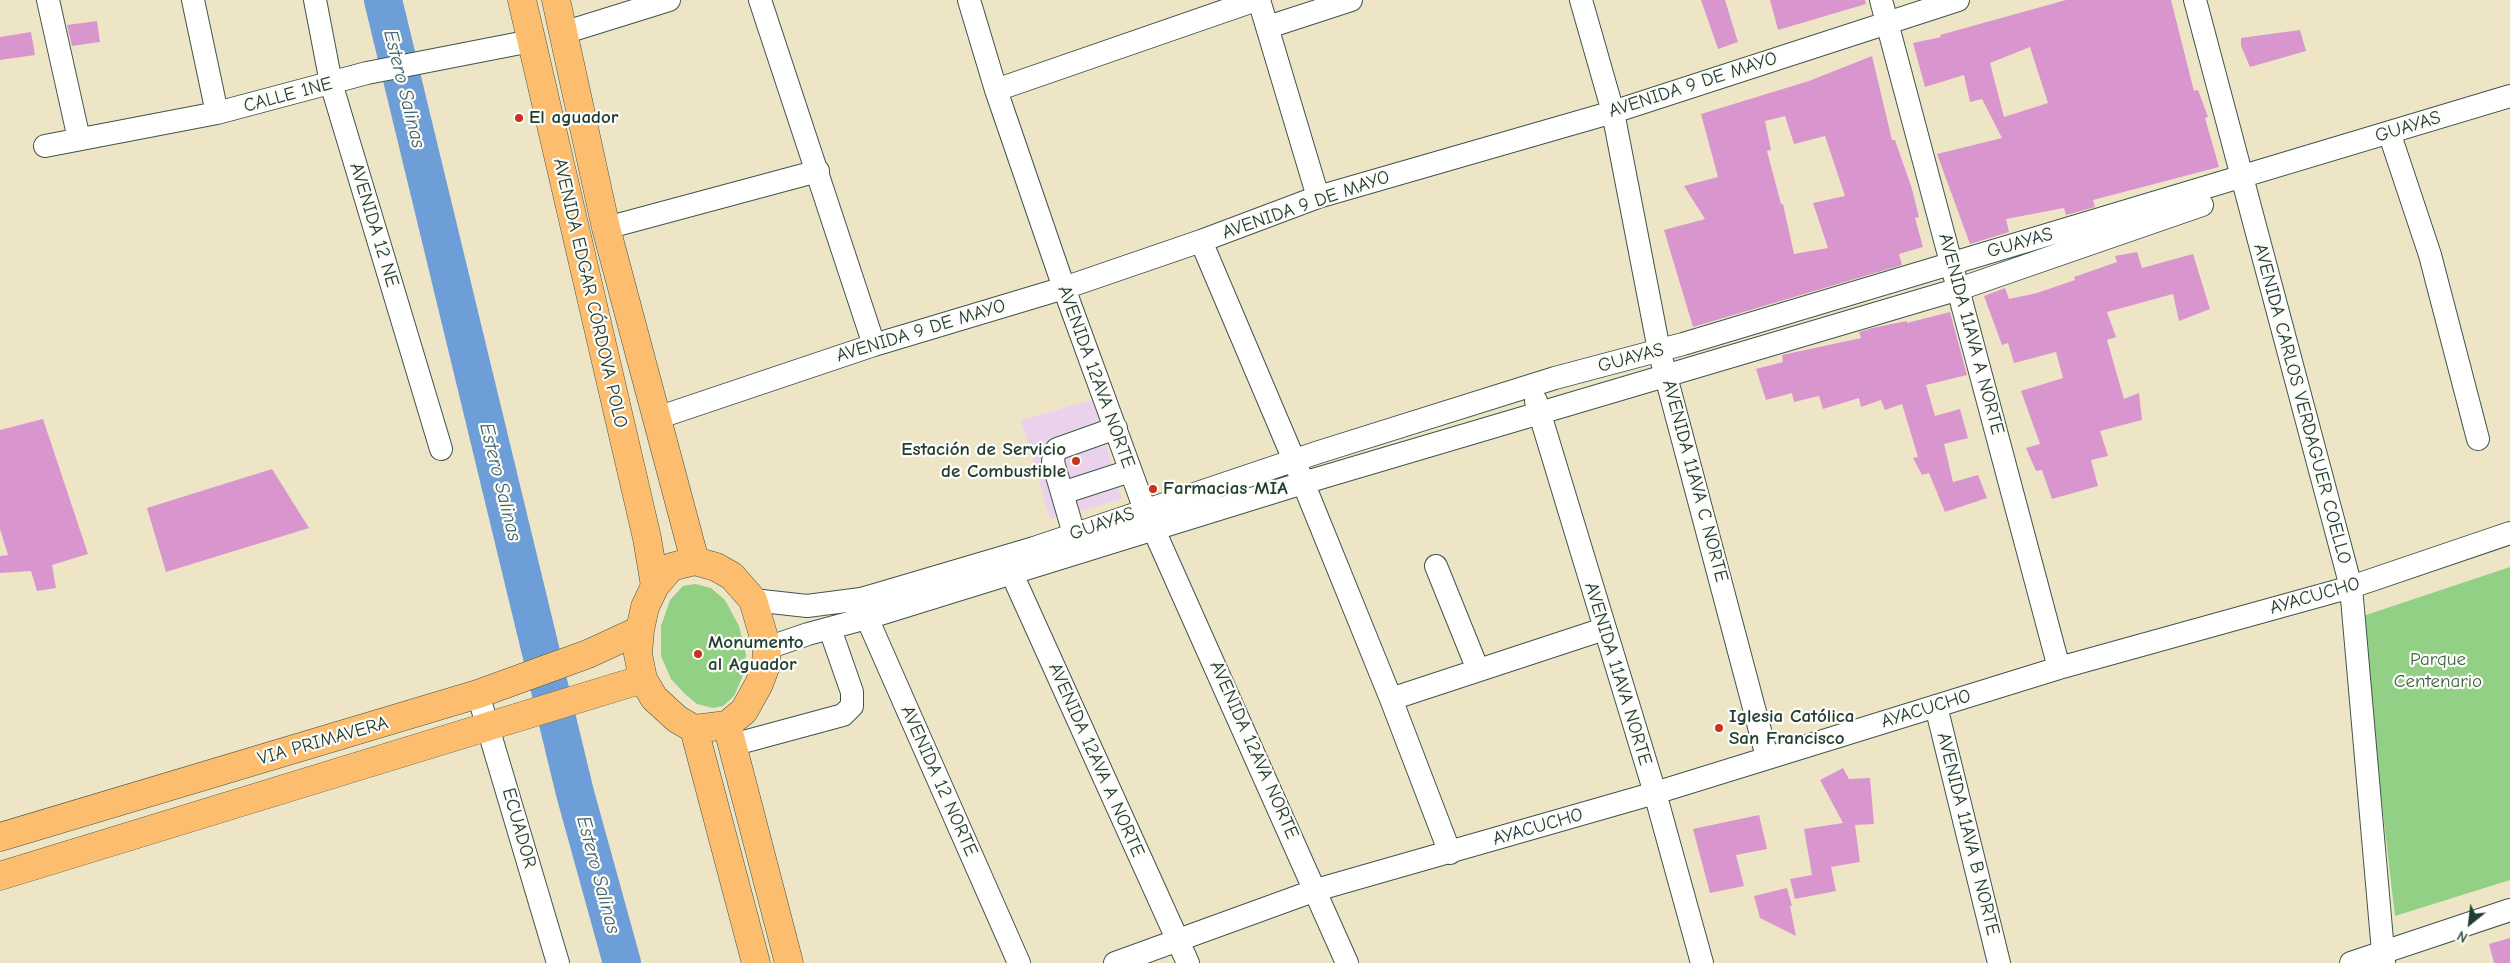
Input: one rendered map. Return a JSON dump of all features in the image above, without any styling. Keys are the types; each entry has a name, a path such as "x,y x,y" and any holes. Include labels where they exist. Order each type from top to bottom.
{"main road":[{"name":"AVENIDA EDGAR CÓRDOVA POLO","path":"522,0 647,538 655,586"},
{"name":"AVENIDA EDGAR CÓRDOVA POLO","path":"556,0 606,228 696,561"},
{"path":"729,735 694,729 677,719 654,698 643,679 638,654 640,630 645,607 655,586 671,567 696,561 716,567 732,576 753,600 768,648 766,665 759,684 729,735 788,963"},
{"name":"VIA PRIMAVERA","path":"0,837 478,694 588,654 640,630"},
{"name":"VIA PRIMAVERA","path":"0,876 490,728 643,679"},
{"path":"694,729 756,963"}],"street":[{"path":"48,0 79,139"},
{"path":"193,0 217,113"},
{"name":"AVENIDA 12 NE","path":"315,0 331,83 441,449"},
{"path":"563,33 669,0"},
{"path":"760,0 874,345"},
{"name":"AVENIDA 12AVA NORTE","path":"969,0 996,90 1064,288 1144,510 1155,530 1347,963"},
{"path":"996,90 1257,0 1268,27 1318,197"},
{"path":"1268,27 1351,0"},
{"name":"AVENIDA 11AVA C NORTE","path":"1581,0 1613,112 1659,350 1667,374 1767,757"},
{"name":"AVENIDA 11AVA A NORTE","path":"1881,0 2059,668"},
{"name":"AVENIDA 9 DE MAYO","path":"657,418 874,345 1064,288 1201,241 1318,197 1613,112 1958,0"},
{"name":"AVENIDA CARLOS VERDAGUER COELLO","path":"2195,0 2351,587 2383,958"},
{"name":"CALLE 1NE","path":"45,146 217,113 367,73 531,41"},
{"name":"GUAYAS","path":"768,648 808,634 830,629 864,608 1010,564 1155,530 1303,483 1959,289 2244,184 2510,96"},
{"name":"GUAYAS","path":"1010,564 1074,534 1144,510 1294,460 1530,386 1952,264 2510,112"},
{"path":"2393,144 2430,255 2478,439"},
{"path":"606,228 818,171"},
{"path":"1201,241 1294,460 1391,699 1450,853"},
{"name":"AVENIDA 11AVA NORTE","path":"1530,386 1541,414 1604,629 1655,793 1702,963"},
{"path":"1074,534 1053,462 1054,454 1057,450 1116,428"},
{"path":"1062,493 1130,471"},
{"name":"AYACUCHO","path":"1115,963 1316,890 1655,793 2059,668 2351,587 2510,534"},
{"name":"AVENIDA 12AVA A NORTE","path":"1010,564 1188,963"},
{"path":"1436,566 1478,670"},
{"name":"GUAYAS","path":"753,600 807,606 864,608"},
{"name":"AVENIDA 12 NORTE","path":"864,608 1019,963"},
{"path":"729,735 843,715 852,706 852,692 830,629"},
{"path":"1391,699 1604,629"},
{"name":"ECUADOR","path":"478,694 490,728 558,963"},
{"name":"AVENIDA 11AVA B NORTE","path":"1936,706 1999,963"},
{"path":"2351,963 2383,958 2510,910"}],"shaded area":[{"path":"1093,400 1122,499 1050,519 1021,420"}],"green space":[{"name":"Parque Centenario","path":"2510,567 2510,880 2395,916 2360,617"},
{"path":"695,584 711,588 725,600 739,626 746,655 742,678 734,696 723,706 713,708 697,704 685,694 671,679 661,656 661,626 670,600 683,586"}],"building":[{"path":"1701,0 1725,0 1738,42 1718,49"},
{"path":"1770,0 1865,0 1866,4 1778,30"},
{"path":"2066,0 2171,0 2194,91 2198,90 2208,117 2205,118 2219,167 2093,200 2095,207 2066,215 2064,208 2006,219 2009,232 1970,244 1937,154 2002,138 1982,99 1970,102 1964,75 1925,87 1913,43 1941,37 1940,35","holes":["2030,47 2048,103 2004,117 1990,63"]},
{"path":"97,21 100,42 72,46 67,25"},
{"path":"2300,30 2306,51 2250,67 2241,46 2241,38"},
{"path":"31,32 35,55 0,60 0,37"},
{"path":"1872,56 1892,140 1895,140 1912,189 1919,217 1915,218 1923,247 1899,254 1902,265 1693,327 1664,230 1705,219 1684,186 1718,177 1701,114 1809,81","holes":["1785,116 1794,144 1825,136 1845,196 1813,203 1828,248 1794,254 1783,204 1781,204 1767,151 1771,150 1765,121"]},
{"path":"2137,252 2142,268 2193,254 2210,309 2179,321 2173,294 2107,312 2116,337 2107,340 2124,399 2139,393 2142,420 2100,431 2108,456 2091,460 2098,486 2052,499 2042,470 2036,471 2026,448 2040,444 2021,391 2063,378 2056,352 2014,363 2008,343 2002,345 1984,296 2005,288 2009,299 2037,293 2075,280 2074,277 2117,262 2115,256"},
{"path":"1950,312 1967,375 1926,385 1935,416 1960,409 1968,438 1944,444 1953,482 1978,475 1987,498 1945,512 1929,473 1922,475 1913,458 1918,457 1902,404 1885,410 1881,400 1861,407 1859,398 1823,409 1819,396 1794,402 1792,393 1766,400 1756,369 1783,362 1782,355 1861,338 1859,332 1872,328 1907,321 1907,323"},
{"path":"43,419 88,554 52,565 56,588 37,591 31,571 0,573 0,556 8,555 0,529 0,430"},
{"path":"272,469 309,528 166,572 147,508"},
{"path":"1843,768 1849,779 1870,778 1874,824 1855,825 1860,862 1831,867 1836,891 1795,899 1790,879 1812,875 1804,829 1843,823 1820,780"},
{"path":"1759,815 1767,849 1736,855 1744,886 1710,893 1693,829"},
{"path":"1787,888 1792,906 1790,906 1796,936 1760,918 1754,896"},
{"path":"2510,938 2510,963 2494,963 2489,944"}],"waterway":[{"name":"Estero Salinas","path":"383,0 575,793 622,963"}],"place":[{"name":"El aguador","path":"519,118"},
{"name":"Estación de Servicio de Combustible","path":"1076,461"},
{"name":"Farmacias MIA","path":"1153,489"},
{"name":"Monumento al Aguador","path":"698,654"},
{"name":"Iglesia Católica San Francisco","path":"1719,728"}]}
